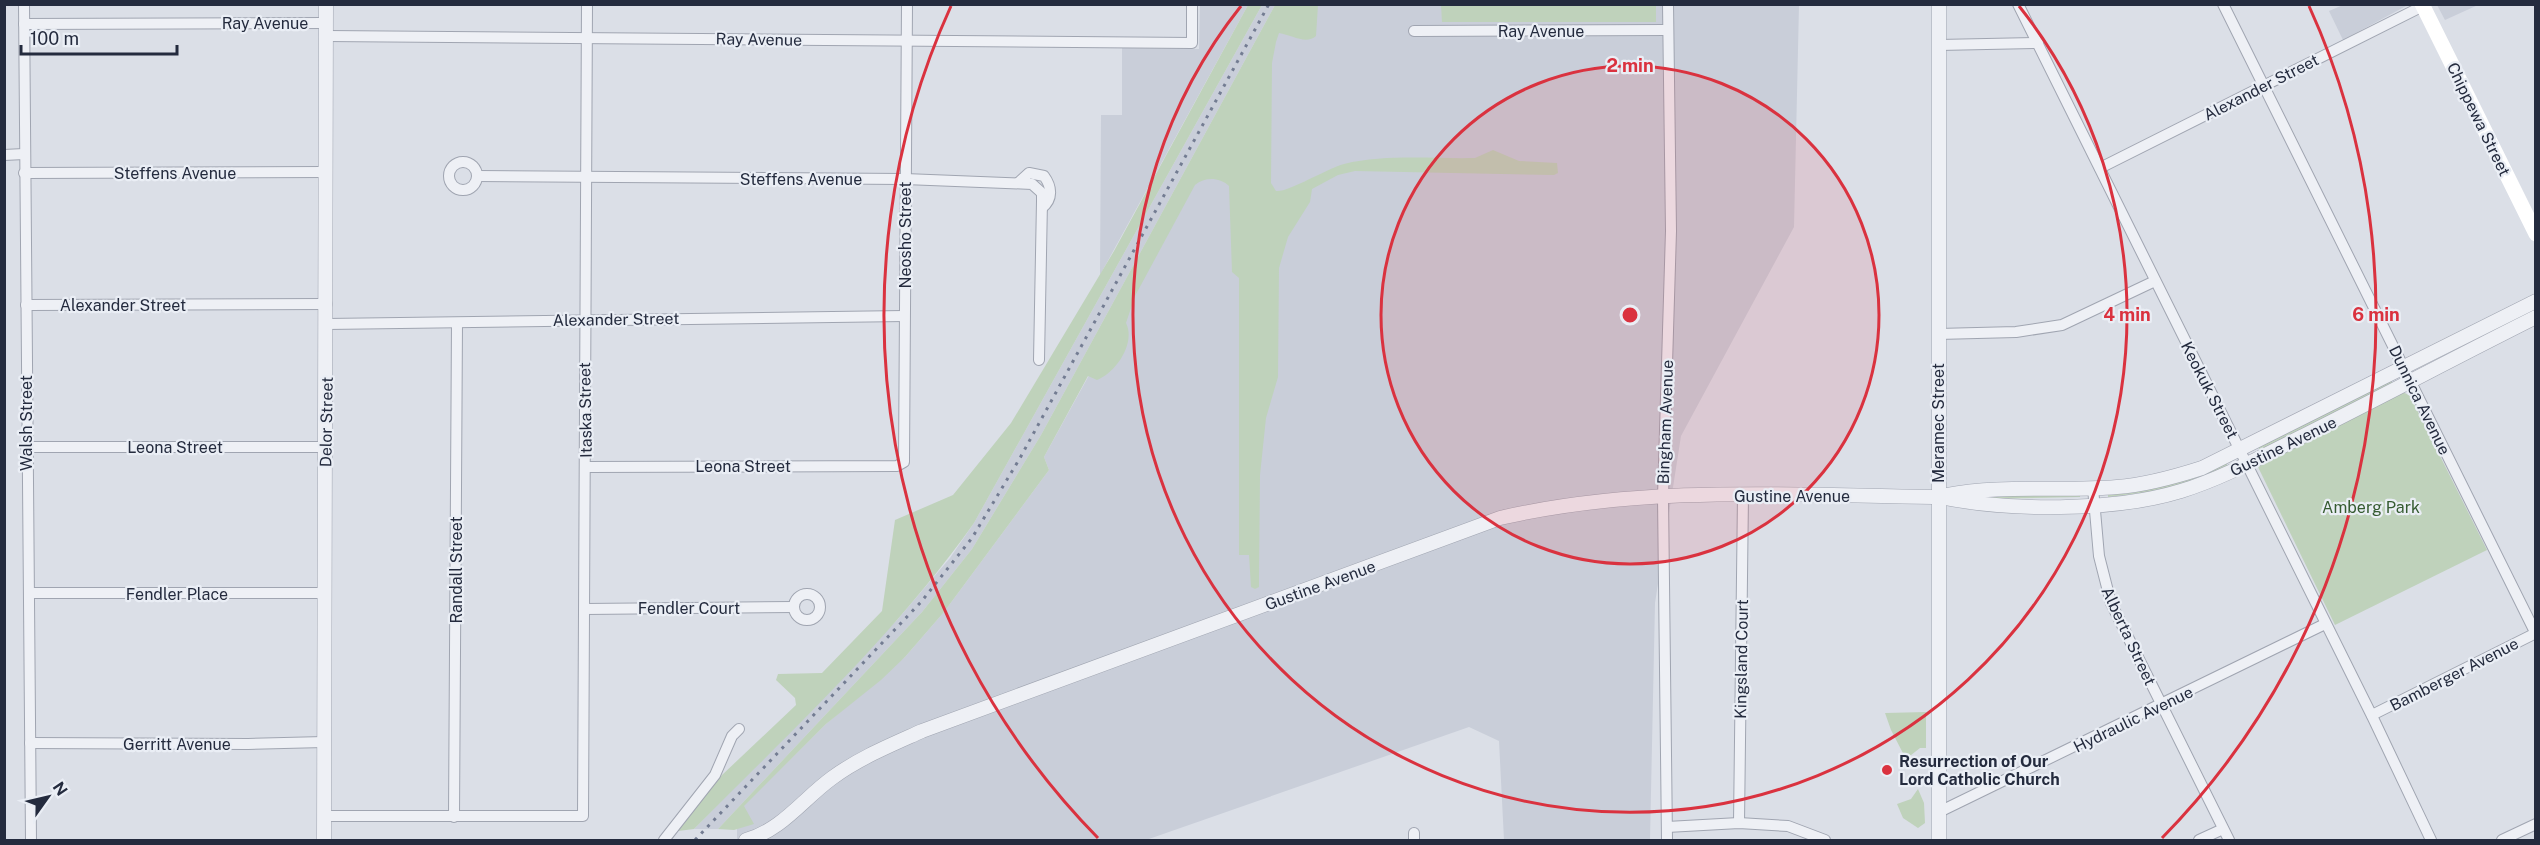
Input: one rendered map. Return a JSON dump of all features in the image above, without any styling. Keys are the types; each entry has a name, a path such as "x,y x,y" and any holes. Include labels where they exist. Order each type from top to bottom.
{"main road":[{"name":"Chippewa Street","path":"2422,5 2535,234"}],"street":[{"name":"Walsh Street","path":"24,4 31,840"},
{"name":"Delor Street","path":"324,840 326,4"},
{"name":"Itaska Street","path":"454,817 583,816 587,4"},
{"name":"Neosho Street","path":"901,465 904,460 907,4"},
{"name":"Ray Avenue","path":"24,24 326,29 587,37 1192,42 1192,4"},
{"name":"Bingham Avenue","path":"1667,840 1663,497 1671,231 1668,4"},
{"name":"Meramec Street","path":"1939,4 1939,840"},
{"name":"Keokuk Street","path":"2018,4 2432,840"},
{"name":"Dunnica Avenue","path":"2223,4 2535,634"},
{"name":"Alexander Street","path":"2100,168 2422,5"},
{"name":"Ray Avenue","path":"1414,31 1667,30"},
{"path":"1939,45 2037,43"},
{"path":"4,155 24,154"},
{"name":"Steffens Avenue","path":"24,173 326,172"},
{"name":"Steffens Avenue","path":"477,176 905,179 1018,183 1035,186 1041,193 1042,208 1039,360"},
{"path":"1938,334 2016,332 2062,325 2155,281"},
{"name":"Gustine Avenue","path":"746,840 775,827 831,779 868,755 931,727 1500,519 1586,502 1663,497 1939,496 1981,489 2093,488 2143,484 2202,468 2535,301"},
{"name":"Alexander Street","path":"26,305 327,304"},
{"name":"Alexander Street","path":"327,324 904,316"},
{"name":"Gustine Avenue","path":"1939,496 1978,505 2093,505 2156,497 2182,491 2247,464 2535,317"},
{"name":"Randall Street","path":"454,817 457,323"},
{"name":"Leona Street","path":"26,447 325,447"},
{"name":"Leona Street","path":"586,467 901,465"},
{"name":"Alberta Street","path":"2093,488 2099,556 2111,603 2229,840"},
{"name":"Kingsland Court","path":"1739,823 1743,495"},
{"name":"Fendler Place","path":"29,593 324,593"},
{"name":"Fendler Court","path":"585,609 794,607"},
{"name":"Hydraulic Avenue","path":"1939,812 2325,624"},
{"name":"Bamberger Avenue","path":"2372,715 2535,634"},
{"path":"664,840 715,775 732,736 739,729"},
{"name":"Gerritt Avenue","path":"30,743 324,742"},
{"path":"324,816 454,817"},
{"path":"1667,827 1739,823 1788,826 1810,838 1825,840"},
{"path":"2502,840 2535,824"},
{"path":"2199,840 2223,829"}],"shaded area":[{"path":"2406,4 2406,6 2343,40 2329,11 2343,5"},
{"path":"1200,5 1248,5 1100,275 1101,115 1122,115 1122,48 1199,49"},
{"path":"1262,5 1275,5 1041,435 972,549 922,612 718,829 694,829 898,619 950,558 974,523"},
{"path":"1293,5 1799,5 1794,227 1681,436 1655,603 1650,840 1504,840 1499,741 1469,727 1146,840 737,840 737,812 826,724 905,657 944,612 1049,470 1044,457"},
{"path":"2437,5 2478,5 2445,20"}],"green space":[{"path":"1248,5 1262,5 974,523 910,605 840,682 694,829 678,831 722,775 796,705 795,698 776,680 778,674 822,673 882,611 895,520 953,495 1011,423 1114,251"},
{"path":"1275,5 1318,5 1316,36 1303,40 1279,33 1276,42 1272,63 1271,183 1276,191 1289,188 1344,164 1392,158 1475,158 1493,150 1519,161 1557,163 1558,173 1554,175 1355,171 1338,175 1312,189 1310,202 1288,237 1279,268 1278,377 1266,418 1260,475 1259,587 1255,589 1251,587 1249,555 1239,555 1239,278 1232,272 1229,186 1212,179 1195,185 1135,296 1126,323 1128,339 1122,356 1111,371 1104,376 1097,380 1088,376 1044,457 1049,470 944,612 905,657 881,680 826,724 744,806 754,824 734,830 718,829 922,612 972,549 1041,435"},
{"path":"1441,5 1656,5 1656,22 1442,22"},
{"path":"2391,380 2393,385 2261,452 2258,447"},
{"name":"Amberg Park","path":"2403,392 2410,396 2487,550 2335,625 2258,467"},
{"path":"2227,463 2227,467 2166,490 2108,497 2108,494"},
{"path":"1980,493 2080,494 2080,497 1980,499"},
{"path":"1926,712 1926,748 1920,748 1906,759 1885,713"},
{"path":"1918,789 1924,803 1925,823 1918,828 1903,818 1897,804 1911,799"}],"railway":[{"path":"695,840 921,602 972,538 1020,458 1269,4"}],"place":[{"name":"Resurrection of Our Lord Catholic Church","path":"1887,770"}]}
